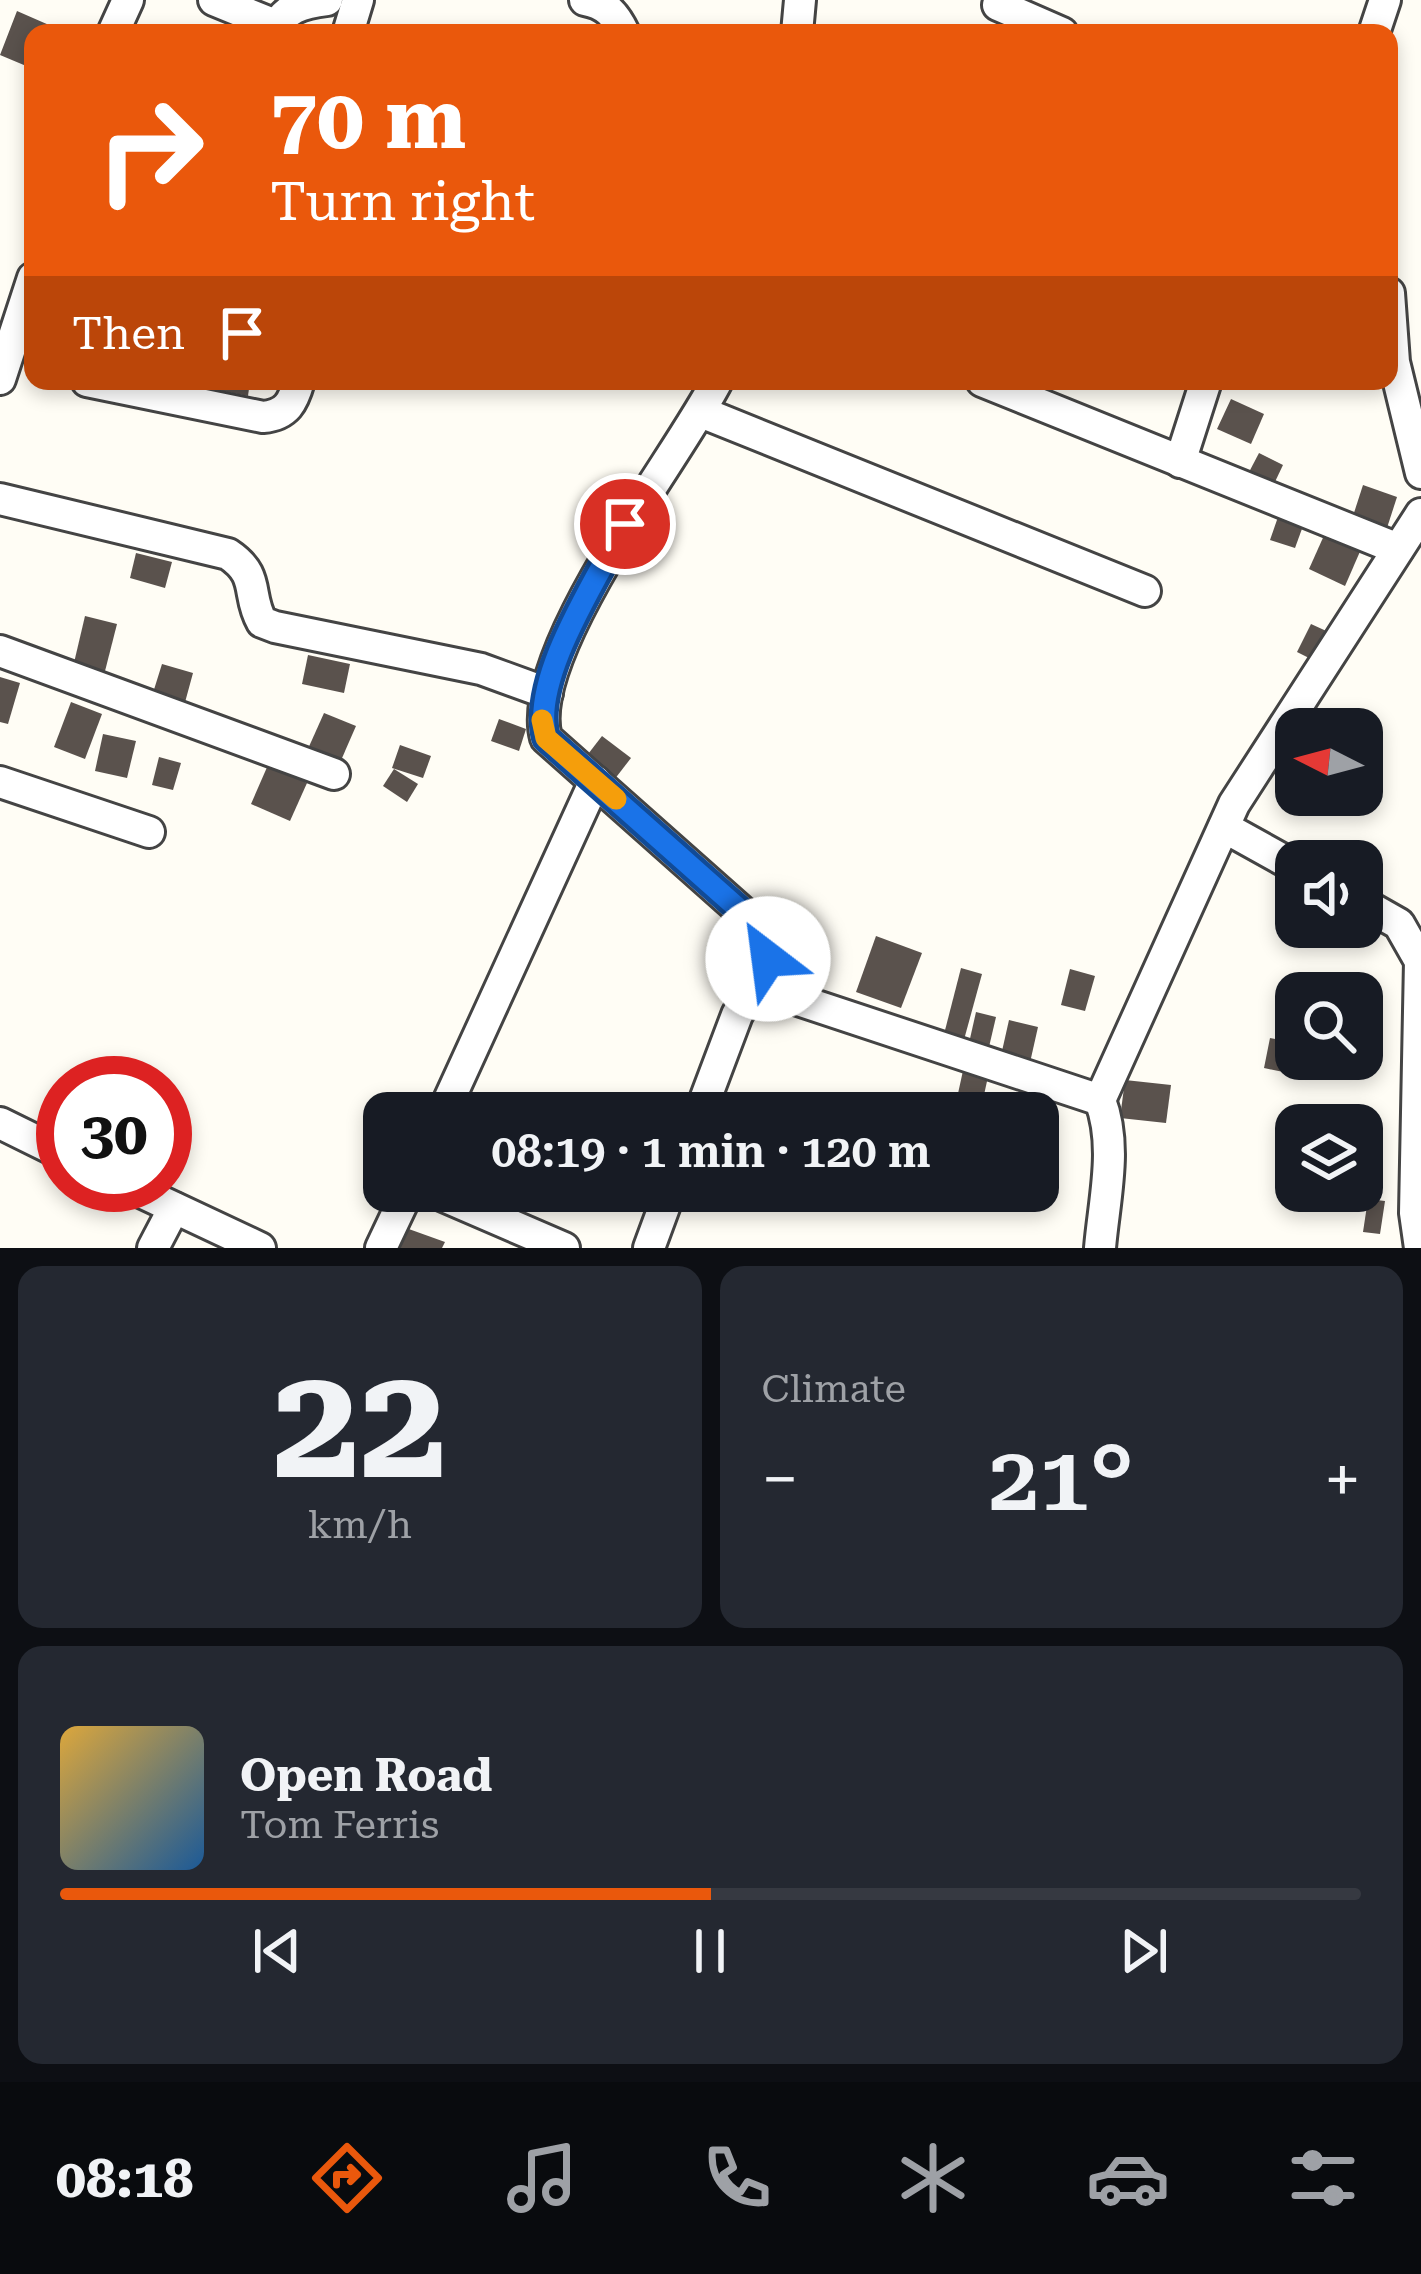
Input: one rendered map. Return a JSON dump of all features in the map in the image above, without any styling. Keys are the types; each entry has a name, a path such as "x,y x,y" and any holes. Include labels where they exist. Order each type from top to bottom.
{"street":[{"path":"214,0 264,24"},
{"path":"277,24 302,3 327,0"},
{"path":"585,0 615,14 620,24"},
{"path":"998,5 1041,24"},
{"path":"1398,314 1421,333"},
{"path":"13,371 24,320"},
{"path":"1398,378 1421,473"},
{"path":"155,390 263,417 288,409 295,390"},
{"path":"708,1092 737,1015 768,959 769,947 759,927 546,738 541,718 555,663 625,524 712,390"},
{"path":"1004,390 1398,550"},
{"path":"1180,462 1204,390"},
{"path":"701,412 1145,591"},
{"path":"0,499 228,554 242,563 251,578 262,622 481,669 547,693"},
{"path":"1100,1248 1109,1150 1107,1118 1100,1100 1234,804 1421,514"},
{"path":"0,651 334,774"},
{"path":"453,1092 595,781"},
{"path":"0,782 149,832"},
{"path":"1224,827 1275,855"},
{"path":"1383,915 1399,924 1420,961 1414,1213 1420,1248"},
{"path":"753,985 1100,1100"},
{"path":"0,1123 36,1141"},
{"path":"153,1248 172,1212"},
{"path":"183,1212 260,1248"},
{"path":"381,1248 398,1212"},
{"path":"481,1212 564,1248"},
{"path":"649,1248 662,1212"}],"building":[{"path":"17,11 47,24 24,24 24,65 0,55"},
{"path":"217,390 249,390 248,396"},
{"path":"1231,399 1264,414 1251,444 1217,429"},
{"path":"1259,453 1283,465 1273,486 1248,474"},
{"path":"1363,485 1397,497 1386,531 1352,519"},
{"path":"1278,517 1303,526 1295,548 1270,540"},
{"path":"1326,531 1362,547 1345,586 1309,569"},
{"path":"136,553 172,562 165,588 130,578"},
{"path":"85,616 117,624 104,675 73,667"},
{"path":"1311,624 1335,635 1321,664 1297,652"},
{"path":"308,655 350,664 344,693 302,684"},
{"path":"162,664 193,673 184,706 152,696"},
{"path":"0,677 20,683 8,724 0,722"},
{"path":"71,702 102,714 85,759 54,747"},
{"path":"324,713 356,726 339,765 307,751"},
{"path":"499,719 526,729 519,751 491,741"},
{"path":"103,734 136,741 127,778 95,771"},
{"path":"602,736 631,758 614,780 585,758"},
{"path":"400,745 431,756 423,778 392,768"},
{"path":"159,757 181,763 173,790 152,785"},
{"path":"268,765 307,783 290,821 251,804"},
{"path":"394,769 418,784 407,802 383,786"},
{"path":"876,936 922,953 901,1008 856,992"},
{"path":"961,968 982,974 962,1047 942,1042"},
{"path":"1070,969 1095,976 1085,1011 1061,1005"},
{"path":"976,1012 996,1017 989,1047 969,1043"},
{"path":"1009,1020 1038,1027 1029,1067 1000,1060"},
{"path":"1270,1038 1275,1039 1275,1070 1264,1068"},
{"path":"964,1066 989,1072 985,1092 958,1092"},
{"path":"1125,1080 1171,1085 1166,1123 1120,1118"},
{"path":"1385,1201 1380,1234 1363,1232 1366,1212 1383,1212"},
{"path":"406,1228 445,1242 442,1248 398,1248"}],"slow traffic":[{"path":"542,720 546,738 616,799"}],"route":[{"path":"625,524 555,663 541,718 546,738 759,927 769,947 768,959"}]}
